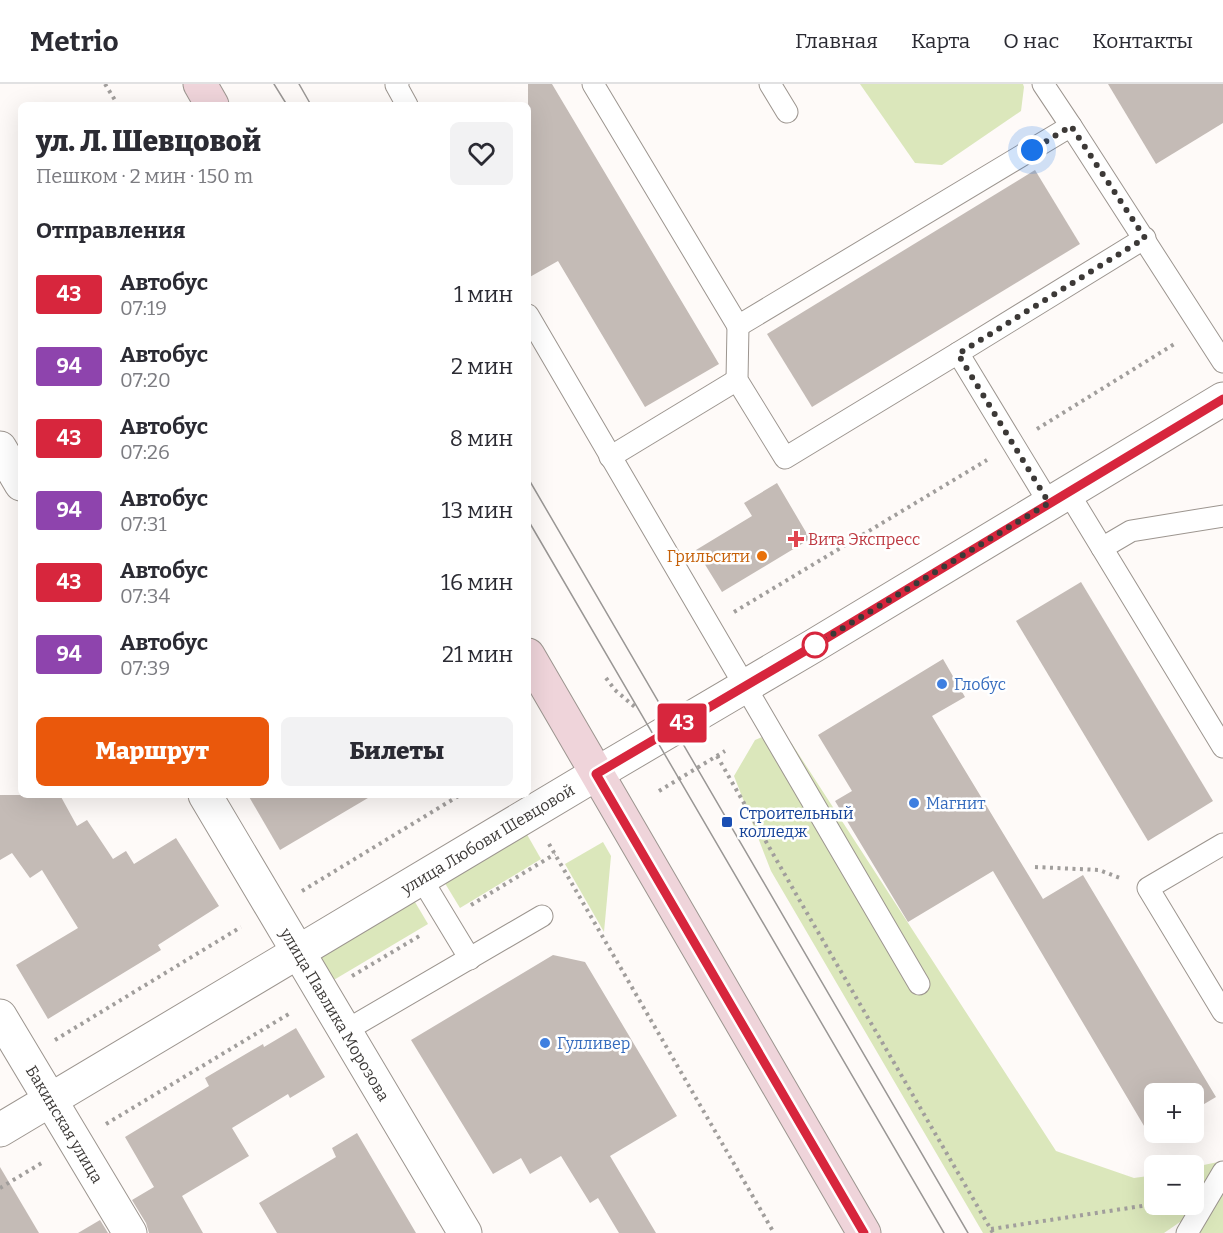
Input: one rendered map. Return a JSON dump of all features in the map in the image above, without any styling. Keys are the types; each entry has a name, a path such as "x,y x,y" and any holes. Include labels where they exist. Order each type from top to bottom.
{"main road":[{"path":"200,84 210,102"},
{"path":"531,660 864,1233"}],"street":[{"name":"улица Любови Шевцовой","path":"0,1130 815,645 1223,399"},
{"path":"0,448 18,479"},
{"name":"улица Павлика Морозова","path":"207,798 465,1233"},
{"name":"Бакинская улица","path":"0,1016 130,1233"}],"lane":[{"path":"398,84 396,85 405,102"},
{"path":"594,84 738,326 737,380 785,458 1145,238"},
{"path":"770,84 787,112"},
{"path":"1043,84 1145,238 1223,362"},
{"path":"738,326 1071,126"},
{"path":"531,320 920,984"},
{"path":"958,354 1013,444 1102,548 1223,747"},
{"path":"610,457 737,380"},
{"path":"1102,548 1131,531 1223,516"},
{"path":"1223,844 1148,888 1223,1012"},
{"path":"421,878 470,959"},
{"path":"345,1031 542,916"},
{"path":"1187,1233 1223,1172"}],"path":[{"path":"105,84 116,102"},
{"path":"727,657 733,613 1201,328"},
{"path":"606,678 615,690 638,709"},
{"path":"658,791 725,751"},
{"path":"717,756 994,1232 1144,1206"},
{"path":"25,1058 455,798"},
{"path":"531,813 774,1233"},
{"path":"0,1188 555,854"},
{"path":"1035,867 1100,870 1148,888"}],"green space":[{"path":"860,84 1023,84 1024,87 1021,111 942,165 915,163"},
{"path":"774,732 792,744 1056,1151 1134,1178 1144,1177 1144,1215 1204,1215 1204,1165 1223,1161 1223,1233 1201,1233 1180,1222 1164,1233 983,1233 771,871 734,776 755,740"},
{"path":"525,831 541,859 460,908 443,880"},
{"path":"603,842 611,856 604,932 565,864"},
{"path":"412,897 428,924 327,984 311,957"}],"building":[{"path":"528,84 552,84 719,364 645,407 558,261 531,276 531,102 528,102"},
{"path":"1108,84 1223,84 1223,123 1156,164"},
{"path":"1035,170 1080,244 812,407 767,334"},
{"path":"777,483 810,539 722,592 696,550 752,516 744,503"},
{"path":"1081,582 1213,801 1148,841 1016,621"},
{"path":"943,659 965,697 932,716 1043,899 1083,875 1216,1097 1204,1104 1204,1083 1144,1083 1144,1126 993,871 908,922 835,801 852,791 818,735"},
{"path":"0,795 18,795 18,798 62,798 77,826 87,820 113,859 126,851 134,864 176,838 219,906 158,945 161,950 48,1019 16,965 78,928 42,870 30,878 12,853 0,860"},
{"path":"250,798 368,798 280,850"},
{"path":"553,955 585,962 677,1116 610,1156 656,1233 619,1233 598,1198 590,1203 561,1156 530,1174 521,1158 493,1174 411,1040"},
{"path":"296,1028 325,1077 290,1098 288,1094 232,1128 249,1156 182,1196 203,1233 149,1233 146,1223 132,1200 154,1187 125,1137 209,1086 205,1078 263,1044 264,1047"},
{"path":"357,1133 416,1233 277,1233 259,1203 336,1157 332,1148"},
{"path":"0,1167 39,1233 0,1233"},
{"path":"100,1220 108,1233 78,1233"}],"tram line":[{"path":"274,84 285,102"},
{"path":"299,84 309,102"},
{"path":"531,483 968,1233"},
{"path":"531,525 944,1233"}],"bus line":[{"name":"43","path":"864,1233 596,774 1223,399"}],"place":[{"name":"Вита Экспресс","path":"796,539"},
{"name":"Грильсити","path":"762,556"},
{"name":"Глобус","path":"942,684"},
{"name":"Магнит","path":"914,803"},
{"name":"Строительный колледж","path":"727,822"},
{"name":"Гулливер","path":"545,1043"}],"route":[{"path":"815,645 1049,503 958,354 1145,238 1071,126 1032,150"}]}
